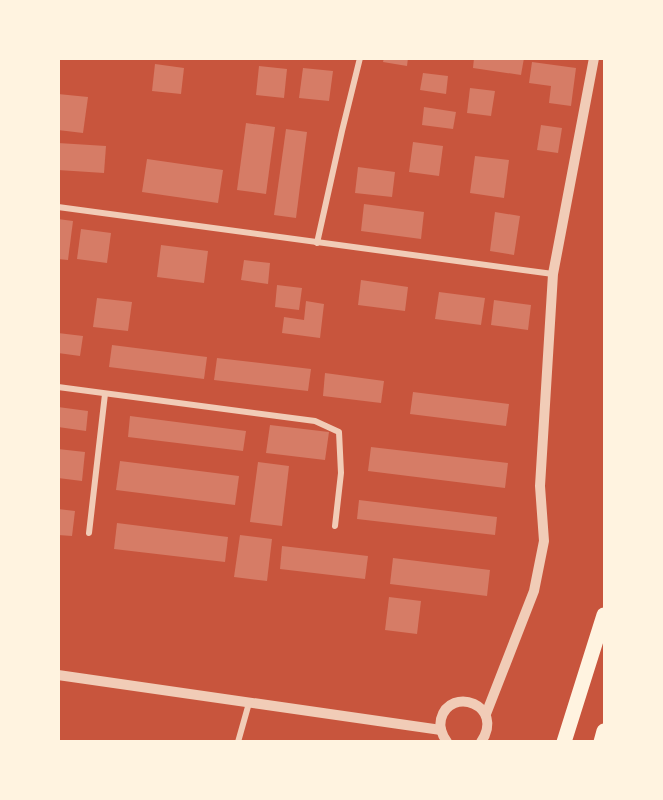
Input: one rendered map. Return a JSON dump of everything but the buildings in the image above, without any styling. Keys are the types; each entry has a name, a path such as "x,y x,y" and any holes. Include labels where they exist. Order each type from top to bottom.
{"highway":[{"path":"564,741 604,615"},
{"path":"601,741 604,731"}],"street":[{"path":"318,243 360,58"},
{"path":"481,741 488,731 486,714 534,591 544,541 540,486 553,274 594,58"},
{"path":"58,207 553,274"},
{"path":"58,387 315,421 339,432 341,473 335,526"},
{"path":"89,532 105,394"},
{"path":"58,675 441,730"},
{"path":"238,741 249,702"},
{"path":"447,741 441,730 440,721 444,713 456,702 473,703 486,714"}]}
